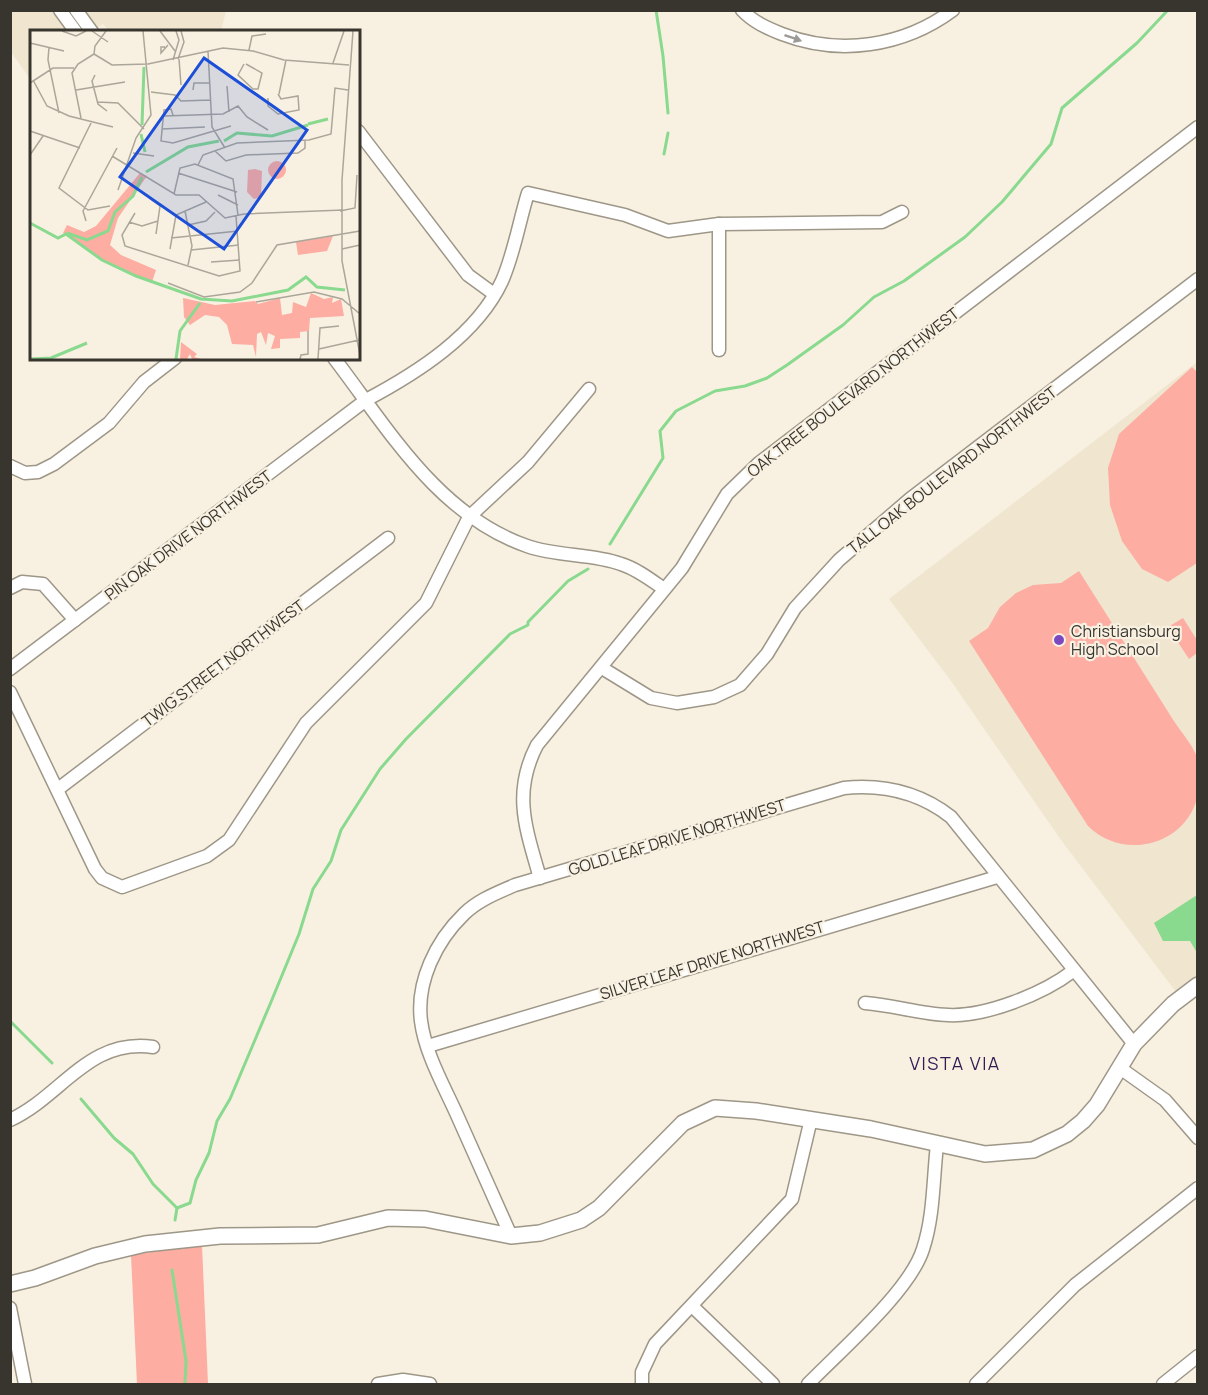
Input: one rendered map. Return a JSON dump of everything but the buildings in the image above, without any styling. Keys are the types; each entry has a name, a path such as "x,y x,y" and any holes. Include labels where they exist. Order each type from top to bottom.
{"street":[{"path":"60,10 75,30"},
{"path":"76,10 91,30"},
{"path":"742,10 761,25 794,39 840,47 890,41 930,25 953,10"},
{"name":"OAK TREE BOULEVARD NORTHWEST","path":"540,878 524,820 523,783 527,765 537,745 602,669 682,568 723,499 748,472 1197,127"},
{"path":"360,134 468,275 494,294"},
{"name":"PIN OAK DRIVE NORTHWEST","path":"10,669 366,400 390,387 459,337 502,281 528,193 625,216 668,231 719,224"},
{"path":"718,350 719,224 882,222 902,212"},
{"name":"TALL OAK BOULEVARD NORTHWEST","path":"602,669 651,698 670,702 706,699 740,685 767,654 795,608 839,560 910,499 1197,279"},
{"path":"10,466 31,472 54,464 110,423 144,382 172,360"},
{"path":"336,360 423,473 448,500 469,517 514,541 531,547 622,564 664,589"},
{"path":"10,692 95,869 102,878 122,887 138,883 218,850 238,828 315,711 426,603 469,517 528,462 589,389"},
{"name":"TWIG STREET NORTHWEST","path":"58,789 388,538"},
{"path":"10,588 22,582 43,584 75,620"},
{"name":"GOLD LEAF DRIVE NORTHWEST","path":"511,1236 428,1046 421,1023 420,999 426,974 447,934 464,914 487,897 515,885 820,795 868,785 894,789 935,804 951,817 1134,1044"},
{"name":"SILVER LEAF DRIVE NORTHWEST","path":"428,1046 997,876"},
{"path":"865,1003 951,1015 978,1012 1040,991 1073,971"},
{"path":"10,1284 35,1278 106,1253 145,1244 220,1236 318,1235 388,1218 425,1219 511,1236 561,1228 599,1208 683,1123 715,1108 736,1108 811,1119 888,1132 937,1145 1000,1154 1033,1150 1051,1143 1083,1120 1097,1105 1134,1044 1173,1004 1197,985"},
{"path":"10,1120 36,1106 68,1076 95,1059 121,1048 137,1045 153,1047"},
{"path":"1120,1068 1165,1100 1197,1138"},
{"path":"642,1384 642,1372 655,1344 792,1199 811,1119"},
{"path":"808,1384 911,1275 923,1251 928,1228 937,1145"},
{"path":"976,1384 1075,1285 1197,1188"},
{"path":"692,1306 773,1384"},
{"path":"10,1308 25,1384"},
{"path":"1163,1384 1197,1356"},
{"path":"378,1384 403,1380 430,1384"}],"shaded area":[{"path":"11,11 226,11 221,30 108,30 103,24 94,30 30,30 30,79 11,52"},
{"name":"Christiansburg High School","path":"1197,362 1197,976 1176,992 1061,840 951,681 889,599"},
{"path":"1192,367 1198,373 1197,563 1168,582 1142,569 1122,541 1110,505 1108,468 1119,434"},
{"path":"1079,571 1197,756 1198,793 1188,818 1177,830 1163,839 1148,844 1117,843 1101,836 1088,826 969,641 988,628 1000,607 1016,593 1033,585 1061,583"},
{"path":"1183,618 1197,640 1197,653 1189,659 1168,627"},
{"path":"1197,895 1197,950 1190,941 1163,941 1154,923"},
{"path":"202,1245 208,1384 137,1384 131,1255"}],"waterway":[{"path":"656,10 668,113"},
{"path":"610,544 663,458 660,431 676,411 715,391 745,386 767,378 843,325 874,297 904,281 965,237 1002,202 1051,144 1062,108 1137,43 1168,10"},
{"path":"664,154 668,133"},
{"path":"177,1208 190,1203 196,1180 209,1153 217,1121 230,1099 271,1002 299,934 313,889 331,861 341,830 380,769 406,739 510,634 528,625 528,622 568,581 588,569"},
{"path":"10,1021 52,1063"},
{"path":"81,1099 114,1138 133,1154 153,1184 177,1208"},
{"path":"175,1220 177,1208"},
{"path":"172,1270 186,1361 185,1384"}],"place":[{"name":"Christiansburg High School","path":"1059,640"}],"district":[{"name":"VISTA VIA","path":"955,1064"}]}
